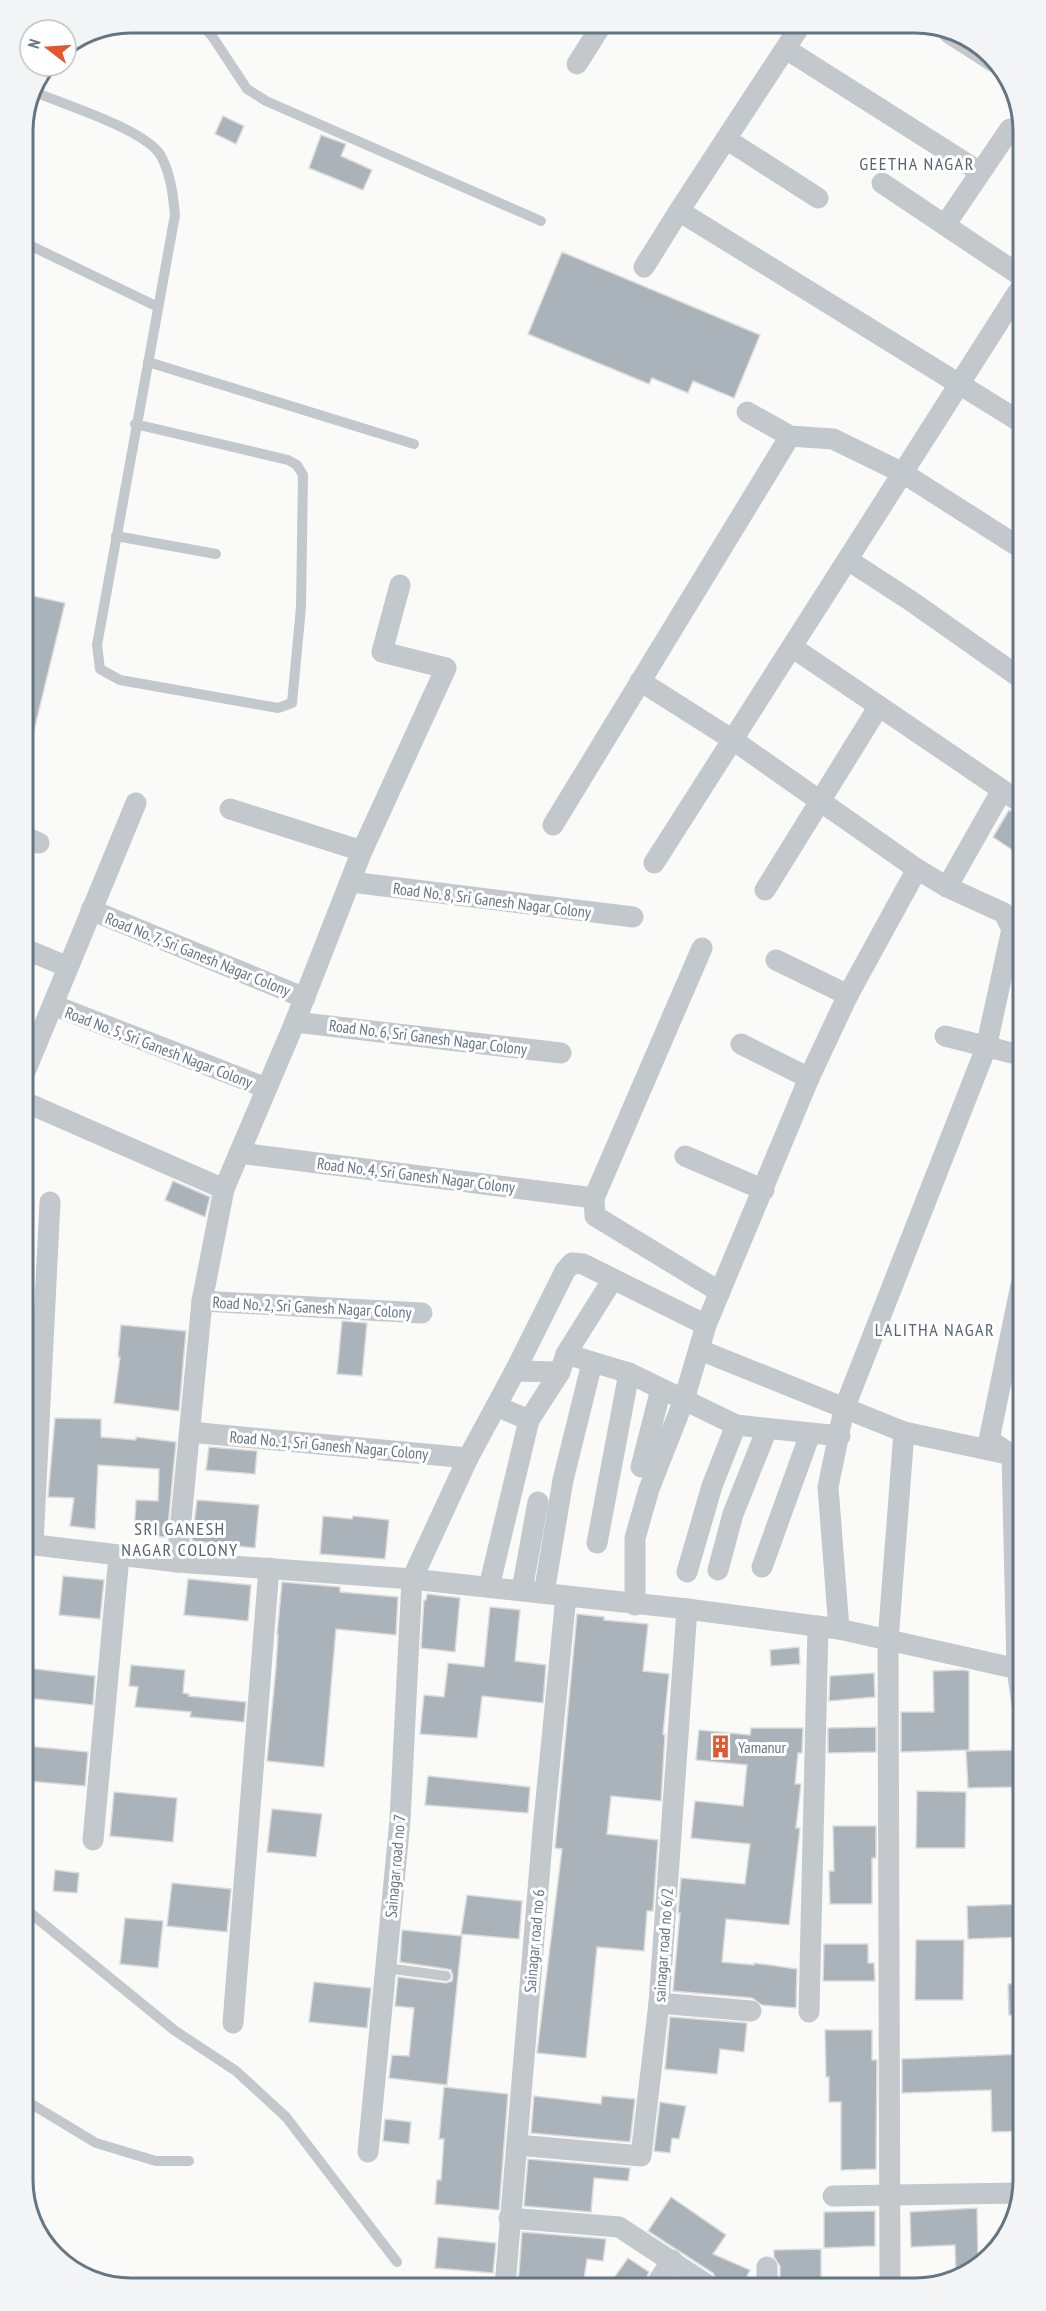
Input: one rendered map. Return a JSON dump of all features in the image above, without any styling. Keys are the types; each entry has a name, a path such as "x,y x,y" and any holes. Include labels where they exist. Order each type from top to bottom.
{"street":[{"path":"577,64 597,33"},
{"path":"644,267 796,33"},
{"path":"786,49 980,172"},
{"path":"945,225 1010,129"},
{"path":"726,139 818,198"},
{"path":"882,183 1013,271"},
{"path":"679,211 1013,418"},
{"path":"654,863 1013,300"},
{"path":"747,412 790,436 833,439 903,473 1013,543"},
{"path":"553,825 790,436"},
{"path":"848,560 1013,673"},
{"path":"177,1562 202,1301 224,1189 305,998 362,851 446,668 382,652 400,585"},
{"path":"792,647 1013,797"},
{"path":"640,681 733,740 916,869 947,887 1004,913 1012,929 986,1048 844,1409 828,1487 839,1629"},
{"path":"765,890 879,706"},
{"path":"947,887 1002,790"},
{"path":"33,1053 136,803"},
{"path":"230,809 362,851"},
{"path":"635,1605 635,1538 649,1489 684,1400 706,1325 809,1078 848,995 916,869"},
{"name":"Road No. 8, Sri Ganesh Nagar Colony","path":"351,882 633,917"},
{"name":"Road No. 7, Sri Ganesh Nagar Colony","path":"91,910 305,998"},
{"path":"702,948 594,1198 595,1216 720,1292"},
{"path":"33,952 68,967"},
{"path":"776,960 848,995"},
{"name":"Road No. 5, Sri Ganesh Nagar Colony","path":"53,1005 266,1088"},
{"name":"Road No. 6, Sri Ganesh Nagar Colony","path":"295,1022 561,1053"},
{"path":"945,1036 1013,1054"},
{"path":"741,1044 809,1078"},
{"path":"33,1105 224,1189"},
{"name":"Road No. 4, Sri Ganesh Nagar Colony","path":"239,1153 594,1198"},
{"path":"685,1156 764,1190"},
{"path":"33,1493 50,1202"},
{"path":"412,1579 468,1458 565,1271 572,1263 582,1264 706,1325"},
{"path":"489,1587 529,1420 612,1279"},
{"name":"Road No. 2, Sri Ganesh Nagar Colony","path":"202,1301 422,1313"},
{"path":"1013,1324 989,1440 1013,1453"},
{"path":"700,1350 904,1432 1013,1454"},
{"path":"515,1371 563,1363 592,1363 629,1373 736,1425 840,1436"},
{"path":"544,1593 563,1480 592,1363"},
{"path":"597,1543 629,1373"},
{"path":"641,1467 661,1389"},
{"path":"496,1406 529,1420"},
{"path":"687,1572 712,1486 736,1425"},
{"path":"718,1570 733,1514 767,1429"},
{"name":"Road No. 1, Sri Ganesh Nagar Colony","path":"190,1432 468,1458"},
{"path":"890,2278 888,1641 904,1432"},
{"path":"762,1567 810,1434"},
{"path":"522,1590 538,1502"},
{"path":"33,1544 177,1562 412,1579 687,1609 839,1629 1013,1668"},
{"path":"93,1840 119,1556"},
{"path":"233,2023 269,1568"},
{"name":"Sainagar road no 7","path":"368,2152 400,1820 412,1579"},
{"name":"Sainagar road no 6","path":"506,2278 542,1842 566,1596"},
{"name":"sainagar road no 6/2","path":"518,2145 641,2156 658,2003 687,1609"},
{"path":"810,2012 818,1626"},
{"path":"658,2003 752,2011"},
{"path":"833,2196 1011,2197"},
{"path":"510,2218 619,2228 698,2278"},
{"path":"660,2278 672,2260"}],"lane":[{"path":"209,33 247,89 266,101 542,221"},
{"path":"40,94 133,133 160,154 171,181 175,215 135,424 97,645 100,669 120,680 278,708 292,703 301,607 303,475 297,465 288,460 135,424"},
{"path":"33,247 158,308"},
{"path":"148,362 414,444"},
{"path":"116,536 216,554"},
{"path":"33,1915 174,2030 236,2071 286,2117 398,2262"},
{"path":"386,1968 446,1976"},
{"path":"33,2106 96,2143 156,2161 189,2161"}],"building":[{"path":"223,116 244,126 236,144 215,134"},
{"path":"321,135 346,144 341,156 372,170 363,190 309,168"},
{"path":"562,252 760,335 734,398 693,381 688,393 652,378 649,384 528,334"},
{"path":"33,596 65,603 33,735"},
{"path":"1009,810 1013,812 1013,850 993,837"},
{"path":"173,1181 210,1197 205,1217 165,1200"},
{"path":"342,1321 367,1323 362,1376 337,1374"},
{"path":"121,1325 186,1331 179,1411 114,1403 120,1357 118,1357"},
{"path":"55,1418 101,1419 101,1437 136,1440 136,1437 176,1442 167,1537 134,1536 136,1500 158,1501 159,1469 98,1465 95,1529 70,1526 74,1498 48,1497"},
{"path":"209,1447 257,1451 255,1474 206,1470"},
{"path":"197,1500 259,1505 255,1548 192,1541"},
{"path":"323,1516 352,1519 353,1516 389,1520 385,1559 320,1554"},
{"path":"63,1576 104,1580 100,1619 59,1615"},
{"path":"188,1579 251,1585 248,1621 184,1615"},
{"path":"282,1582 340,1587 340,1592 398,1597 396,1635 336,1629 324,1767 267,1761"},
{"path":"427,1594 460,1598 455,1652 421,1648 424,1600"},
{"path":"490,1607 520,1610 515,1661 546,1665 543,1703 482,1696 477,1738 420,1734 424,1695 444,1697 448,1663 484,1667"},
{"path":"577,1614 604,1617 604,1620 648,1624 643,1671 669,1674 663,1734 665,1735 661,1801 611,1796 607,1834 658,1840 653,1911 647,1911 644,1951 597,1947 586,2058 537,2053 562,1849 555,1848"},
{"path":"799,1647 800,1664 771,1666 770,1650"},
{"path":"131,1665 185,1670 183,1693 189,1696 246,1702 244,1722 190,1717 191,1712 135,1707 138,1687 129,1686"},
{"path":"33,1669 95,1676 93,1705 33,1699"},
{"path":"933,1671 969,1671 969,1750 901,1752 901,1712 934,1712"},
{"path":"874,1673 875,1697 829,1701 830,1676"},
{"path":"876,1727 876,1752 828,1753 828,1728"},
{"path":"751,1728 803,1728 802,1753 798,1753 795,1784 801,1784 796,1828 800,1828 789,1925 726,1919 722,1962 754,1965 754,1963 797,1969 796,2008 762,2005 752,1998 673,1991 681,1878 745,1884 750,1844 691,1838 695,1801 743,1806 747,1765 696,1760 699,1730 750,1735"},
{"path":"33,1747 88,1752 85,1786 33,1782"},
{"path":"1013,1750 1013,1787 968,1788 966,1751"},
{"path":"428,1776 530,1787 528,1813 425,1805"},
{"path":"917,1791 966,1792 965,1848 916,1848"},
{"path":"114,1792 177,1798 173,1842 110,1836"},
{"path":"272,1809 322,1814 316,1857 267,1852"},
{"path":"833,1826 876,1826 876,1858 872,1858 872,1904 830,1904 829,1871 834,1871"},
{"path":"55,1870 79,1873 77,1893 53,1891"},
{"path":"172,1883 231,1889 227,1932 167,1926"},
{"path":"467,1895 522,1901 519,1939 461,1934"},
{"path":"1013,1904 1013,1937 968,1939 967,1906"},
{"path":"125,1918 163,1921 158,1968 120,1964"},
{"path":"402,1930 462,1936 447,2085 389,2078 392,2055 409,2056 414,2008 395,2006 398,1977 446,1983 452,1981 453,1976 451,1970 400,1962"},
{"path":"916,1940 964,1940 963,2000 915,2000"},
{"path":"824,1944 868,1944 868,1963 874,1963 875,1981 823,1981"},
{"path":"314,1982 371,1988 367,2028 309,2022"},
{"path":"1008,1984 1013,1984 1013,2015 1009,2015"},
{"path":"670,2017 747,2023 744,2052 720,2049 717,2074 665,2069"},
{"path":"825,2030 872,2030 872,2060 877,2060 876,2169 841,2170 841,2102 829,2102"},
{"path":"1013,2054 1013,2131 992,2132 991,2090 902,2093 902,2059"},
{"path":"444,2087 508,2094 499,2210 435,2204 437,2180 441,2180 444,2139 439,2139"},
{"path":"534,2096 601,2104 602,2096 635,2099 630,2142 531,2133"},
{"path":"660,2102 686,2106 679,2139 672,2138 670,2153 654,2151"},
{"path":"385,2119 411,2122 409,2144 383,2141"},
{"path":"528,2159 630,2168 628,2181 594,2178 591,2212 524,2206"},
{"path":"671,2197 726,2235 713,2254 750,2270 746,2278 716,2278 713,2273 648,2231"},
{"path":"977,2208 978,2255 956,2269 955,2245 911,2247 910,2212"},
{"path":"875,2211 875,2246 824,2248 824,2212"},
{"path":"522,2232 606,2239 603,2261 587,2259 584,2278 519,2278"},
{"path":"438,2237 496,2243 493,2273 435,2268"},
{"path":"821,2249 821,2278 780,2278 780,2266 774,2257 774,2250"},
{"path":"628,2258 649,2272 646,2278 614,2278"}],"place":[{"name":"Yamanur","path":"720,1747"}],"district":[{"name":"GEETHA NAGAR","path":"917,163"},
{"name":"LALITHA NAGAR","path":"935,1329"},
{"name":"SRI GANESH NAGAR COLONY","path":"180,1538"}]}
